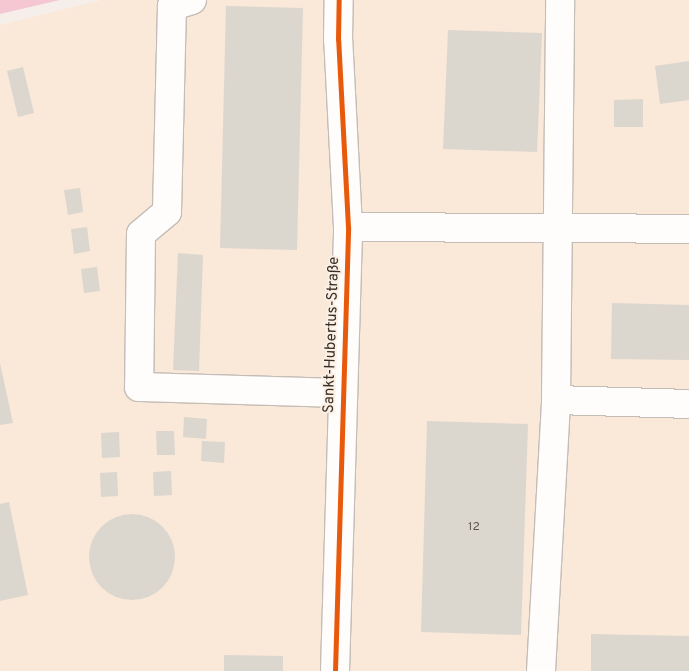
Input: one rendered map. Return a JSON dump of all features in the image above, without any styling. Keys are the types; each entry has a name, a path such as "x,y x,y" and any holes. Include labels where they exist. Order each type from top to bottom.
{"street":[{"path":"192,0 172,6 167,212 142,234 139,387 342,393"},
{"name":"Sankt-Hubertus-Straße","path":"335,671 348,227 338,39 339,0"},
{"path":"541,671 556,400 560,0"},
{"path":"348,227 558,226 689,229"},
{"path":"556,400 689,404"}],"shaded area":[{"path":"0,0 60,0 0,14"},
{"path":"102,0 689,0 689,671 0,671 0,25"}],"building":[{"path":"226,6 303,8 297,250 220,248"},
{"path":"448,30 542,33 537,152 443,149"},
{"path":"689,61 689,100 660,104 655,66"},
{"path":"23,67 34,113 18,117 7,71"},
{"path":"643,99 643,127 614,127 614,100"},
{"path":"80,188 83,212 68,215 64,190"},
{"path":"87,227 90,251 74,254 71,229"},
{"path":"178,253 203,255 199,371 173,370"},
{"path":"97,267 100,291 84,293 81,269"},
{"path":"612,303 689,305 689,360 611,359"},
{"path":"0,363 13,423 0,425"},
{"path":"184,417 207,419 206,439 183,437"},
{"path":"427,421 528,424 521,635 421,632"},
{"path":"156,431 174,431 175,455 157,455"},
{"path":"119,432 120,457 102,458 101,433"},
{"path":"202,441 225,442 224,463 201,461"},
{"path":"171,471 172,495 154,496 153,472"},
{"path":"117,472 118,496 101,497 100,473"},
{"path":"9,502 28,595 0,601 0,504"},
{"path":"132,514 148,517 156,521 168,533 172,541 175,557 172,573 168,581 156,593 148,597 132,600 116,597 108,593 96,581 92,573 89,557 92,541 96,533 108,521 116,517"},
{"path":"591,634 689,636 689,671 591,671"},
{"path":"224,655 283,656 283,671 224,671"}],"cycle path":[{"path":"335,671 348,227 338,39 339,0"}]}
